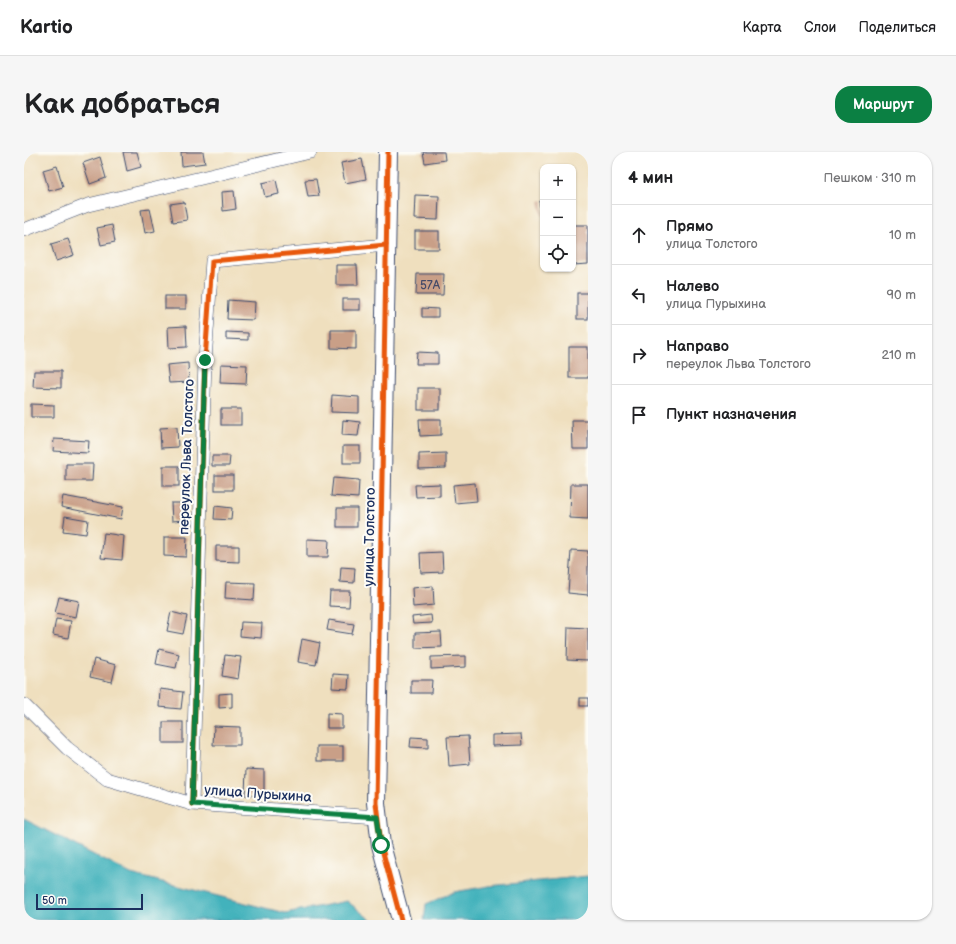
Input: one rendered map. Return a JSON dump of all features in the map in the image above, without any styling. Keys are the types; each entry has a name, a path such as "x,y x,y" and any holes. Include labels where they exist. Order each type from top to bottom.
{"street":[{"path":"24,230 88,205 310,152"},
{"name":"улица Толстого","path":"388,152 376,787 377,817 381,845 401,920"},
{"name":"переулок Льва Толстого","path":"192,804 204,368 212,262 386,245"},
{"name":"улица Пурыхина","path":"24,705 67,748 107,779 192,804 377,817"}],"water":[{"path":"24,819 131,874 285,913 347,901 371,920 24,920"},
{"path":"588,876 588,920 424,920 426,904 454,892 489,886"}],"building":[{"path":"123,152 137,152 141,167 127,171"},
{"path":"181,152 203,152 205,163 182,166"},
{"path":"423,152 444,152 445,160 425,163"},
{"path":"100,157 106,178 90,184 83,163"},
{"path":"362,159 366,179 345,183 341,163"},
{"path":"57,166 63,187 49,191 43,170"},
{"path":"316,179 319,196 308,197 305,180"},
{"path":"276,180 279,194 265,197 262,183"},
{"path":"234,191 236,209 223,211 222,192"},
{"path":"415,195 439,196 438,220 414,219"},
{"path":"184,202 187,220 173,222 170,204"},
{"path":"150,209 155,231 145,233 141,210"},
{"path":"112,225 115,242 101,245 97,228"},
{"path":"576,225 588,225 588,264 576,265"},
{"path":"415,231 439,231 439,249 415,249"},
{"path":"68,239 74,255 56,261 51,244"},
{"path":"336,265 357,265 358,285 336,285"},
{"path":"417,274 444,274 443,295 416,295"},
{"path":"577,293 588,293 588,319 577,319"},
{"path":"165,296 186,296 186,309 165,309"},
{"path":"343,299 360,299 360,310 343,310"},
{"path":"228,300 255,302 254,320 227,319"},
{"path":"422,308 438,309 438,317 422,317"},
{"path":"186,326 187,347 169,348 168,327"},
{"path":"331,330 356,330 356,349 331,348"},
{"path":"226,332 248,333 248,340 226,339"},
{"path":"569,347 588,347 588,378 569,378"},
{"path":"417,352 438,353 438,364 416,364"},
{"path":"188,363 189,382 169,383 167,365"},
{"path":"221,364 247,365 246,384 220,383"},
{"path":"34,371 61,371 61,388 33,387"},
{"path":"418,388 440,388 440,410 418,410"},
{"path":"332,395 359,397 359,413 331,412"},
{"path":"31,404 54,405 54,417 31,417"},
{"path":"221,409 241,409 241,425 221,425"},
{"path":"419,419 441,419 441,435 420,436"},
{"path":"343,420 360,422 358,436 342,435"},
{"path":"572,420 588,420 588,449 573,449"},
{"path":"177,427 178,447 161,448 160,428"},
{"path":"54,439 89,441 88,453 53,451"},
{"path":"343,446 360,446 360,463 343,463"},
{"path":"446,453 446,468 419,469 419,454"},
{"path":"212,456 230,456 229,466 212,466"},
{"path":"66,464 93,464 92,481 66,481"},
{"path":"163,466 179,466 179,486 163,486"},
{"path":"215,475 233,475 233,490 215,490"},
{"path":"333,478 359,480 358,498 331,496"},
{"path":"475,483 477,501 455,503 453,485"},
{"path":"440,484 440,496 416,497 415,485"},
{"path":"571,484 588,484 588,519 570,518"},
{"path":"63,496 123,507 121,519 61,507"},
{"path":"171,503 185,503 186,520 172,521"},
{"path":"215,506 232,508 231,520 214,519"},
{"path":"337,508 357,508 357,527 337,527"},
{"path":"65,516 88,520 86,534 63,531"},
{"path":"104,533 124,536 122,560 101,558"},
{"path":"164,537 187,537 186,557 164,556"},
{"path":"307,539 329,540 328,557 307,557"},
{"path":"216,546 239,546 239,562 216,561"},
{"path":"571,550 588,551 588,595 568,593"},
{"path":"442,552 443,572 421,573 420,553"},
{"path":"341,567 355,568 354,583 340,582"},
{"path":"226,582 255,583 254,600 225,598"},
{"path":"433,586 434,605 413,607 412,588"},
{"path":"330,591 350,591 349,607 329,606"},
{"path":"59,597 79,601 76,617 55,613"},
{"path":"171,612 187,616 183,634 167,631"},
{"path":"431,615 432,623 413,624 412,617"},
{"path":"56,619 71,621 68,638 53,635"},
{"path":"329,620 354,624 352,634 327,630"},
{"path":"241,622 262,623 261,638 240,636"},
{"path":"568,627 588,628 588,661 567,660"},
{"path":"441,632 442,647 415,648 415,633"},
{"path":"302,639 320,643 316,665 298,662"},
{"path":"159,649 179,654 176,668 156,664"},
{"path":"225,655 241,657 238,679 222,676"},
{"path":"466,656 466,667 431,669 431,657"},
{"path":"94,659 116,665 112,682 90,677"},
{"path":"333,674 349,675 348,689 332,688"},
{"path":"411,680 432,680 431,693 411,693"},
{"path":"160,689 183,692 181,709 159,707"},
{"path":"232,693 232,707 219,708 219,694"},
{"path":"580,698 588,698 588,706 580,706"},
{"path":"327,713 342,714 342,728 327,728"},
{"path":"163,722 183,722 183,743 163,743"},
{"path":"214,726 240,727 240,745 213,745"},
{"path":"521,734 522,745 492,746 492,735"},
{"path":"468,736 470,764 449,766 447,737"},
{"path":"411,737 428,738 428,748 410,747"},
{"path":"317,746 343,746 343,761 317,761"},
{"path":"246,769 264,770 264,796 245,795"}],"cycle path":[{"path":"388,152 376,803 381,845 401,920"},
{"path":"192,804 205,360 212,261 386,245"}],"route":[{"path":"205,360 192,804 377,817 381,845"}]}
